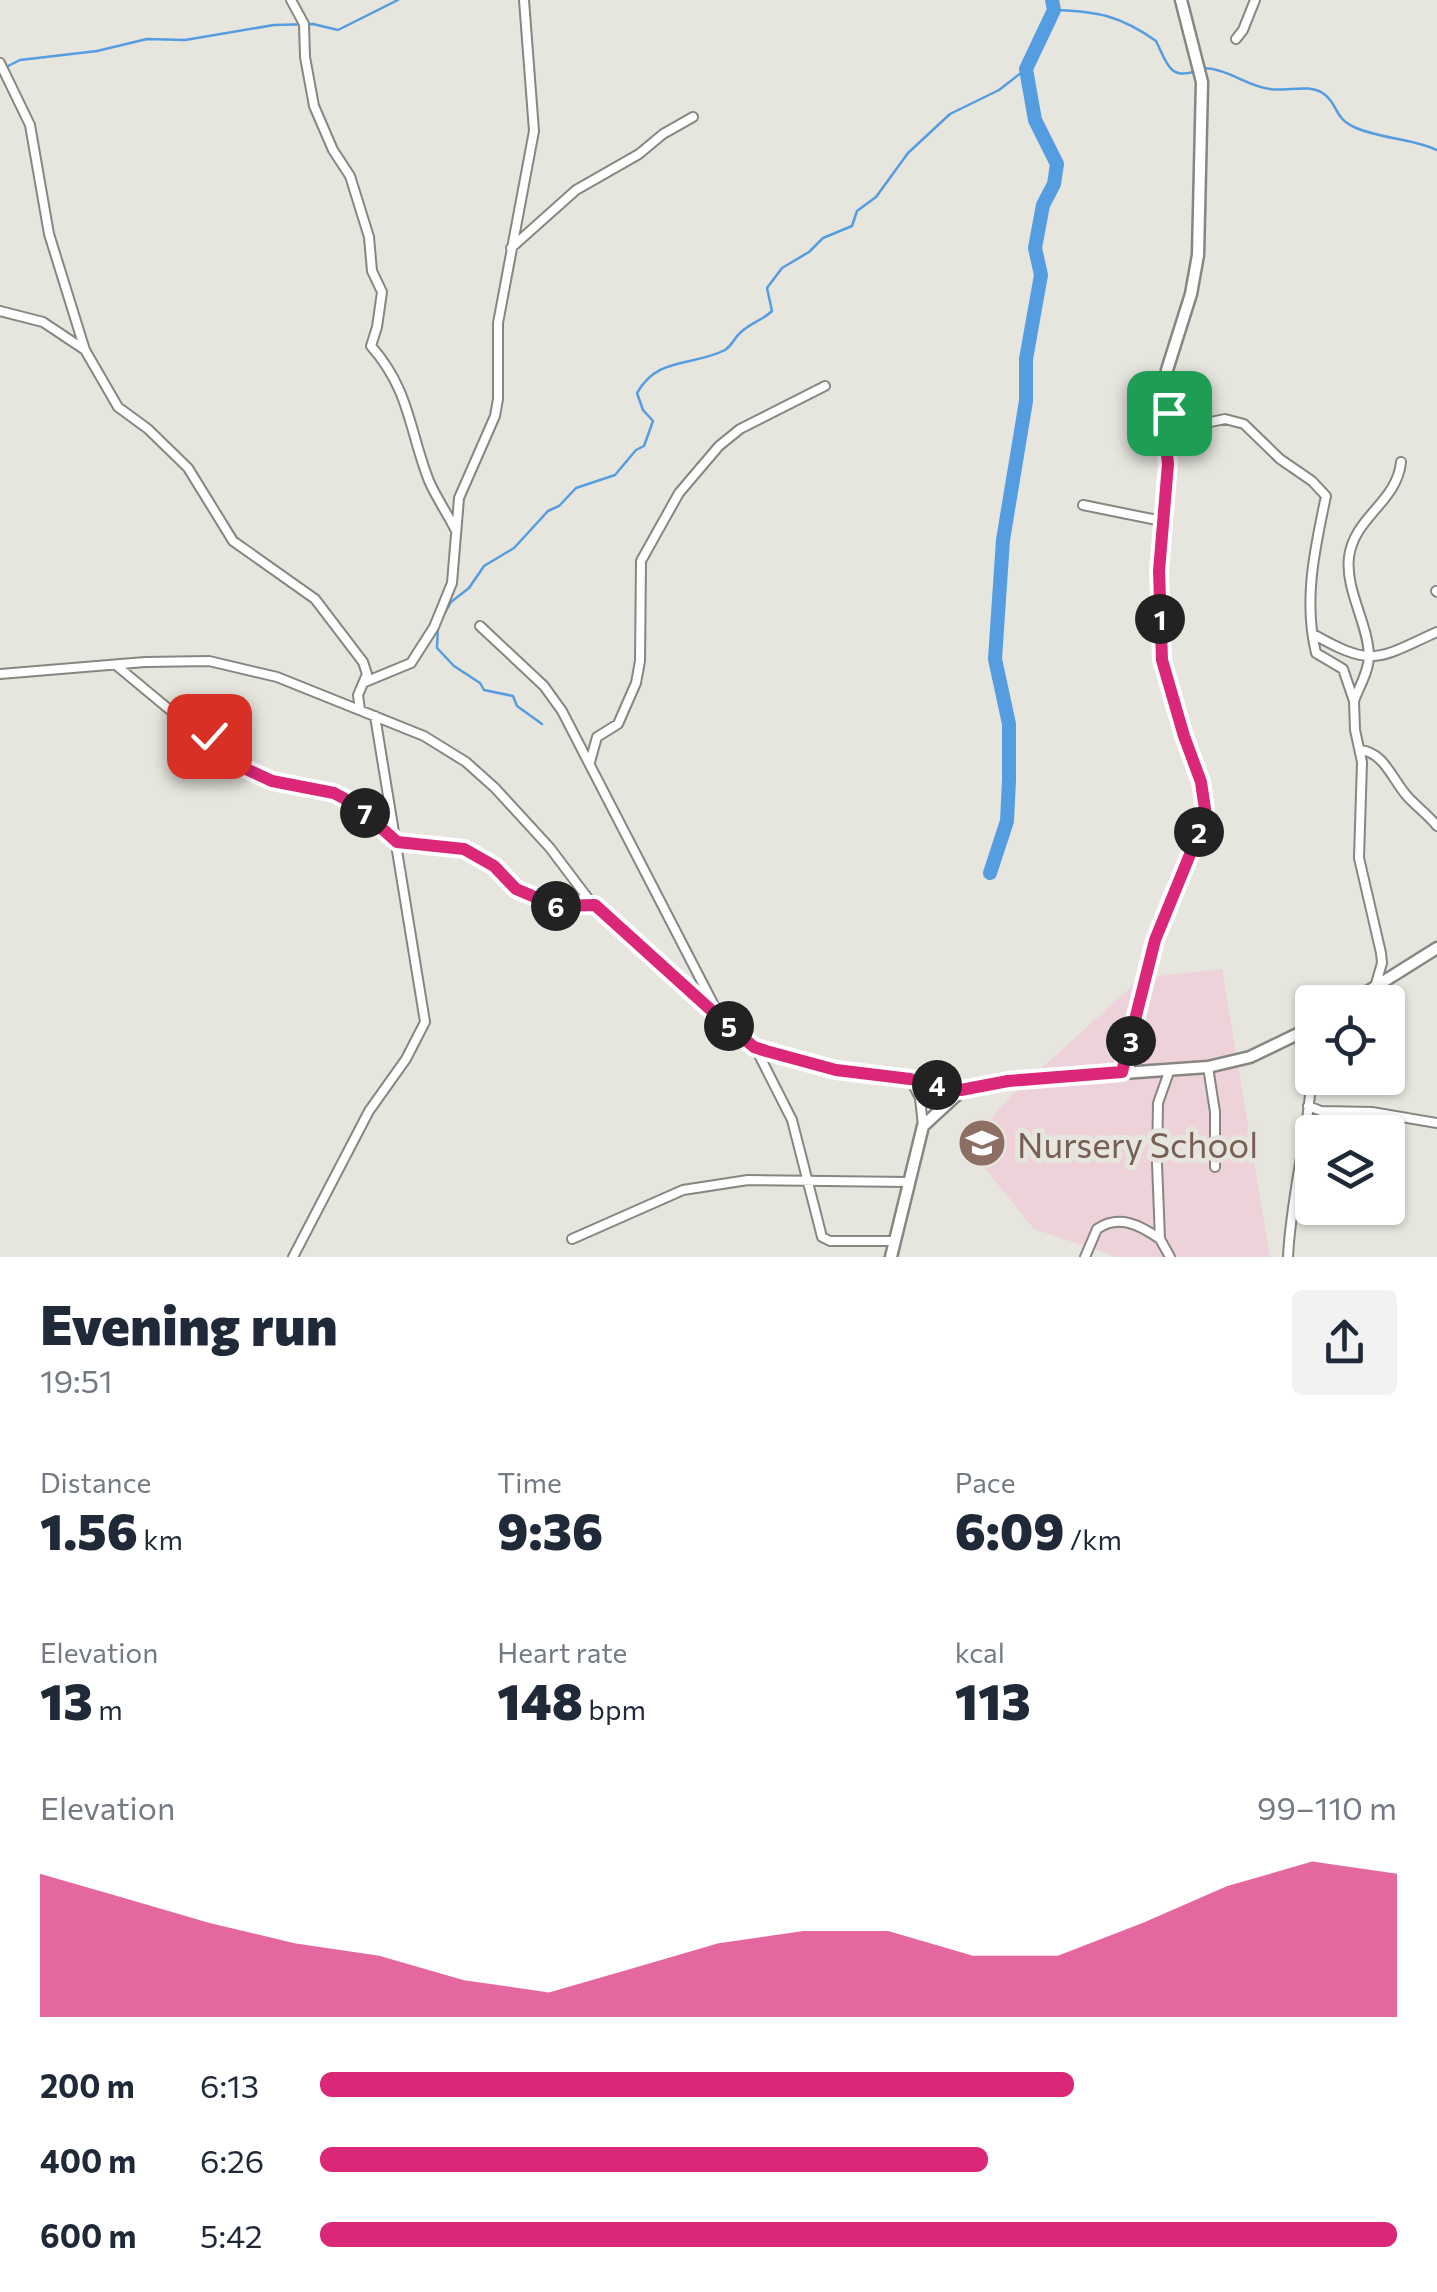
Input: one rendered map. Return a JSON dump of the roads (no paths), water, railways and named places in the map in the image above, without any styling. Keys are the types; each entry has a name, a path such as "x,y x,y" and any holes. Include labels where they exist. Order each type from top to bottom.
{"street":[{"path":"291,0 304,24 305,58 314,106 333,150 350,176 369,237 372,271 382,292 370,346 390,370 410,412 430,482 455,529"},
{"path":"364,682 401,669 423,648 448,597 459,498 495,416 498,322 534,131 524,0"},
{"path":"1122,1072 1155,940 1205,809 1201,782 1162,660 1159,571 1168,464 1162,408 1198,254 1202,82 1181,0"},
{"path":"1236,40 1255,0"},
{"path":"0,63 30,125 49,234 85,350 118,407 188,468 233,541 315,598 364,662 368,674 358,694 360,710"},
{"path":"511,248 576,190 639,154 692,117"},
{"path":"0,311 43,322 85,350"},
{"path":"590,762 592,744 624,716 636,683 640,661 640,561 679,493 710,455 740,430 826,386"},
{"path":"1162,408 1200,424 1225,420 1244,424 1326,496 1312,554 1312,634 1316,654 1341,666 1354,701 1363,790 1360,858 1381,953 1375,985"},
{"path":"1354,701 1369,658 1349,558 1364,522 1392,492 1399,478 1400,462"},
{"path":"1084,506 1162,521"},
{"path":"480,626 544,686 562,711 722,1020"},
{"path":"1312,634 1356,656 1369,658 1401,651 1437,632"},
{"path":"0,674 146,662 225,663 277,677 437,741 466,762 550,848 595,905 754,1047 792,1120 825,1240 894,1240"},
{"path":"115,665 182,720 209,736 231,762 272,781 334,793 356,805 397,842 464,849 494,866 516,889 556,906 595,905"},
{"path":"294,1257 370,1112 425,1022 375,716"},
{"path":"1360,750 1380,758 1407,796 1437,826"},
{"path":"1378,985 1437,948"},
{"path":"754,1047 836,1070 961,1090 1008,1081 1208,1067 1250,1057 1295,1035"},
{"path":"1208,1067 1215,1112 1215,1168"},
{"path":"1168,1072 1158,1103 1156,1162 1160,1239 1170,1257"},
{"path":"891,1257 923,1126 920,1098 910,1079"},
{"path":"923,1126 961,1090"},
{"path":"1288,1257 1309,1095"},
{"path":"1308,1106 1321,1112 1372,1112 1437,1124"},
{"path":"572,1239 683,1190 748,1180 908,1182"},
{"path":"1085,1257 1097,1229 1114,1221 1137,1225 1160,1239"}],"waterway":[{"path":"6,67 20,60 97,51 147,39 185,40 274,25 313,24 338,30 398,0"},
{"path":"990,873 1007,821 1009,780 1009,724 995,659 1003,540 1026,401 1026,359 1041,275 1035,248 1043,205 1054,184 1057,164 1035,120 1026,69 1054,10 1052,0"},
{"path":"1054,10 1120,20 1156,41 1174,71 1196,71"},
{"path":"1204,68 1270,89 1318,91 1354,127 1437,150"},
{"path":"542,724 517,706 513,696 484,690 437,648 438,625 451,602 469,588 484,566 514,548 576,488 615,475 644,446 653,421 643,410 637,393 645,381 665,368 728,348 738,335 772,311 767,288 782,268 809,252 823,238 852,226 857,211 876,197 908,153 950,114 999,90 1026,69"}],"place":[{"name":"Nursery School","path":"982,1143"}]}
